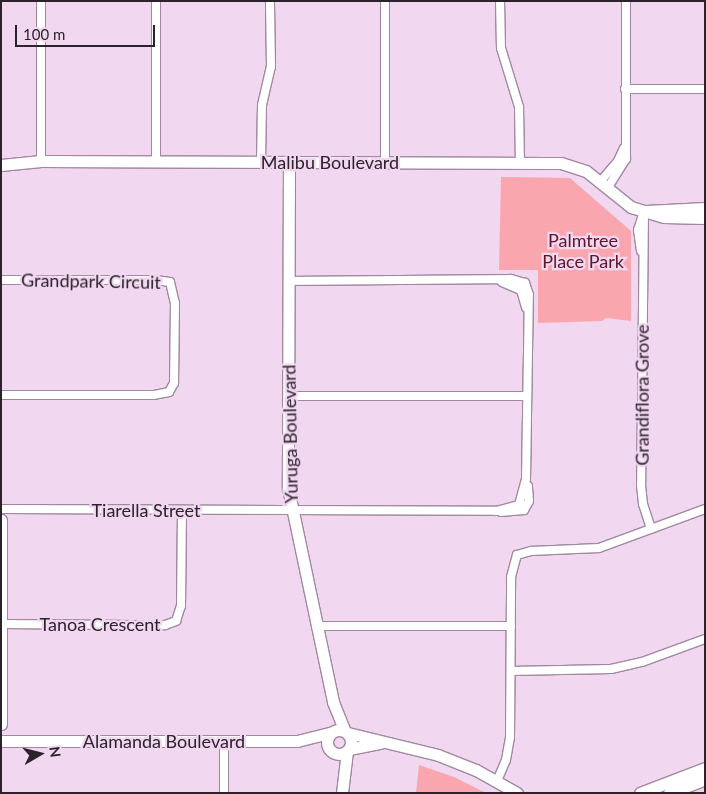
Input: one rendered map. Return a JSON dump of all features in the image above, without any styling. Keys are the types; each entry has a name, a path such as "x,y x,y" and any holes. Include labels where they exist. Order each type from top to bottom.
{"street":[{"path":"41,1 41,161"},
{"path":"156,1 156,161"},
{"path":"261,162 262,105 270,74 270,1"},
{"path":"385,1 385,162"},
{"path":"500,1 501,48 519,107 520,162"},
{"path":"603,186 625,146 626,1"},
{"path":"625,89 705,89"},
{"name":"Malibu Boulevard","path":"1,164 41,161 566,163 586,171 626,204 664,217 705,218"},
{"name":"Yuruga Boulevard","path":"289,162 291,511 332,702 346,732"},
{"name":"Malibu Boulevard","path":"644,211 705,208"},
{"name":"Grandiflora Grove","path":"644,211 638,230 642,258 642,485 643,504 652,529"},
{"path":"289,281 500,281 516,279 529,295 527,309 527,396 289,396"},
{"name":"Grandpark Circuit","path":"1,280 156,280 170,282 176,303 174,383 169,392 153,395 1,395"},
{"name":"Tiarella Street","path":"1,509 496,511 521,508 526,479 527,396"},
{"path":"497,781 509,745 511,671 510,577 517,555 531,551 599,548 705,509"},
{"name":"Tanoa Crescent","path":"2,624 165,625 176,621 181,606 182,510"},
{"path":"1,520 1,724"},
{"path":"316,626 511,626"},
{"path":"511,671 611,669 642,662 705,639"},
{"name":"Yuruga Boulevard","path":"331,733 332,702"},
{"path":"342,790 327,744 331,733 346,732 382,743 438,755 497,781 517,793"},
{"path":"342,790 348,750 351,743 346,732"},
{"name":"Alamanda Boulevard","path":"1,741 297,741 331,733"},
{"name":"Alamanda Boulevard","path":"297,741 331,752"},
{"path":"224,742 224,793"},
{"path":"331,752 340,754 348,750 382,743"},
{"path":"676,788 705,768"},
{"path":"640,793 676,788 705,779"}],"green space":[{"name":"Palmtree Place Park","path":"501,177 570,178 631,231 631,321 606,318 602,321 538,323 538,270 499,270"},
{"path":"419,765 454,777 486,793 416,793"}]}
